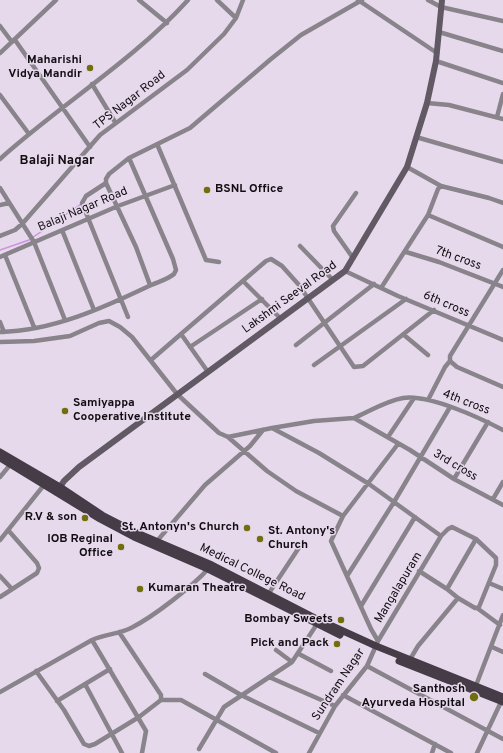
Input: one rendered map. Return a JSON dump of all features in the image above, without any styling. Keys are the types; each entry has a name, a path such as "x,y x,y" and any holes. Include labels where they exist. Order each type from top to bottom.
{"main road":[{"name":"Medical College Road","path":"0,452 134,537 210,567 269,593 319,620 409,662 502,700"},
{"name":"Medical College Road","path":"0,458 44,485 58,490"},
{"name":"Medical College Road","path":"101,517 157,540 317,624 376,646"}],"street":[{"path":"0,53 56,0"},
{"path":"139,0 167,23"},
{"path":"0,159 63,106 167,23 188,0"},
{"path":"216,0 236,18"},
{"name":"TPS Nagar Road","path":"0,236 15,230 22,224 100,135 115,122 187,70 224,34 236,18 243,0"},
{"path":"428,0 441,7 503,21"},
{"name":"Lakshmi Seeval Road","path":"58,490 79,467 332,279 345,271 407,167 427,103 436,62 442,0"},
{"path":"150,285 136,247 106,183 106,179 109,174 129,158 190,128 271,59 301,36 360,1 437,53"},
{"path":"0,26 14,41 63,106 90,147"},
{"path":"439,32 503,51"},
{"path":"436,62 503,83"},
{"path":"92,84 115,122"},
{"path":"497,117 503,94"},
{"path":"0,95 29,134"},
{"path":"427,103 449,105 503,118"},
{"path":"416,137 503,162"},
{"path":"157,144 206,260 219,262"},
{"path":"0,322 2,332 65,320 122,299 172,276 176,270 146,195 129,158"},
{"path":"407,167 441,186 503,203"},
{"path":"106,183 86,196 82,203 128,317"},
{"name":"Balaji Nagar Road","path":"0,257 33,241 118,206 175,185"},
{"path":"382,288 428,215 438,189 441,186"},
{"path":"0,188 33,241 65,320"},
{"path":"353,258 334,231 333,226 356,193"},
{"path":"0,205 9,202"},
{"path":"428,215 503,247"},
{"path":"62,230 94,310"},
{"path":"300,246 332,279"},
{"name":"7th cross","path":"406,252 439,262 503,287"},
{"path":"5,255 34,327"},
{"path":"151,360 266,261 271,259 282,266 308,298 354,367 358,368 363,366 434,310"},
{"path":"428,400 445,367 450,361 450,356 496,284 503,270"},
{"name":"6th cross","path":"345,271 406,299 503,340"},
{"path":"243,281 280,318"},
{"path":"296,345 374,284"},
{"path":"190,347 262,299"},
{"path":"314,365 406,299"},
{"path":"0,342 34,341 70,336 99,323 110,321 132,337 177,394 213,428 228,437 243,452 296,491 343,516"},
{"path":"181,334 208,372"},
{"path":"404,335 428,355"},
{"path":"450,361 457,367 503,387"},
{"name":"4th cross","path":"228,437 314,421 354,418 404,398 421,398 450,407 488,422 503,430"},
{"path":"388,437 414,398"},
{"path":"347,576 394,502 450,407"},
{"name":"3rd cross","path":"354,418 388,437 454,479 503,505"},
{"path":"454,479 488,422"},
{"path":"272,428 319,453 369,484 441,536 452,527 476,539 493,554 497,561 489,583 477,608"},
{"path":"157,540 205,485 243,452 264,430"},
{"path":"376,646 361,606 331,541 343,516 369,484 398,444"},
{"path":"0,477 10,465"},
{"path":"493,500 503,482"},
{"path":"0,540 44,485"},
{"path":"361,606 414,517"},
{"path":"0,597 37,573 39,568 37,563 8,530"},
{"name":"Mangalapuram","path":"376,646 441,536"},
{"path":"447,589 476,539"},
{"path":"269,593 302,543"},
{"path":"0,692 92,640 130,628 164,607 210,567"},
{"path":"419,571 458,598 477,608 500,625"},
{"path":"0,576 12,589"},
{"path":"489,583 503,589"},
{"path":"409,662 418,646 458,598"},
{"path":"475,689 503,615"},
{"path":"199,749 224,707 292,662 299,654 317,624"},
{"path":"119,632 161,695 161,700"},
{"path":"92,640 146,731 142,753"},
{"name":"Sundram Nagar","path":"309,753 335,706 366,666 376,646"},
{"path":"492,647 503,652"},
{"path":"276,650 292,662"},
{"path":"299,654 331,671"},
{"path":"366,666 503,739"},
{"path":"57,701 110,669"},
{"path":"36,671 84,744 89,746 139,717 161,700 181,700 276,753"},
{"path":"204,674 241,695 319,733"},
{"path":"269,677 335,706"},
{"path":"85,684 122,753"},
{"path":"343,695 451,753"},
{"path":"477,753 502,700"},
{"path":"432,753 435,744"}],"waterway":[{"path":"0,250 29,240 81,204"}],"place":[{"name":"Maharishi Vidya Mandir","path":"90,68"},
{"name":"BSNL Office","path":"207,190"},
{"name":"Samiyappa Cooperative Institute","path":"65,411"},
{"name":"R.V & son","path":"85,518"},
{"name":"St. Antonyn's Church","path":"247,528"},
{"name":"St. Antony's Church","path":"260,539"},
{"name":"IOB Reginal Office","path":"121,547"},
{"name":"Kumaran Theatre","path":"140,589"},
{"name":"Bombay Sweets","path":"341,620"},
{"name":"Pick and Pack","path":"337,644"},
{"name":"Santhosh Ayurveda Hospital","path":"474,697"}],"district":[{"name":"Balaji Nagar","path":"57,161"}]}
